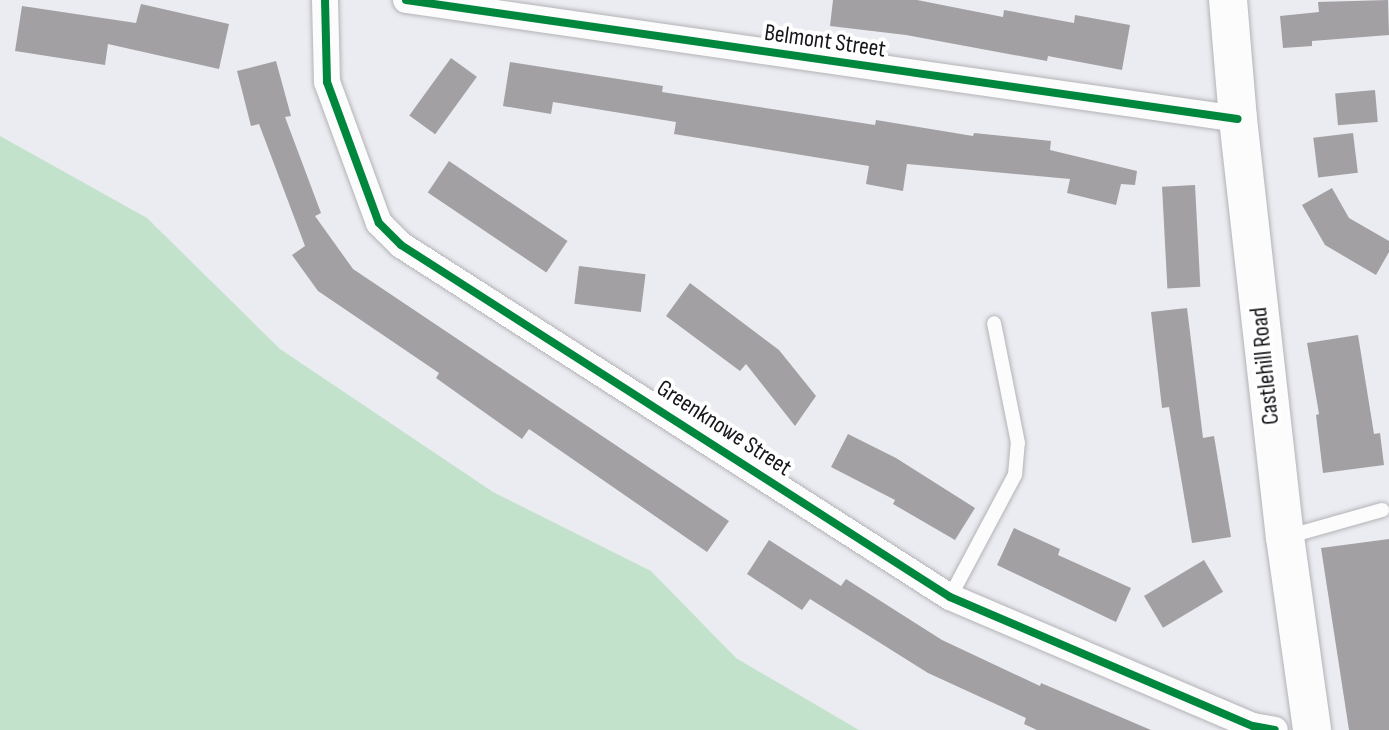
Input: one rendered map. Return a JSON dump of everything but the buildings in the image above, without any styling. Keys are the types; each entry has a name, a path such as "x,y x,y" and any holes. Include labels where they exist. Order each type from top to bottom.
{"main road":[{"name":"Castlehill Road","path":"1228,0 1238,119 1285,537 1312,730"}],"street":[{"name":"Greenknowe Street","path":"325,0 327,82 379,223 401,245 950,597 1253,726 1275,730"},
{"name":"Belmont Street","path":"406,0 1238,119"}],"lane":[{"path":"950,597 1015,475 1018,443 994,323"},
{"path":"1285,537 1382,510"}],"green space":[{"path":"0,136 147,218 280,349 493,492 651,571 736,658 859,730 0,730"}],"cycle path":[{"path":"325,0 327,82 379,223 401,245 950,597 1253,726 1275,730"},
{"path":"406,0 1238,119"}]}
